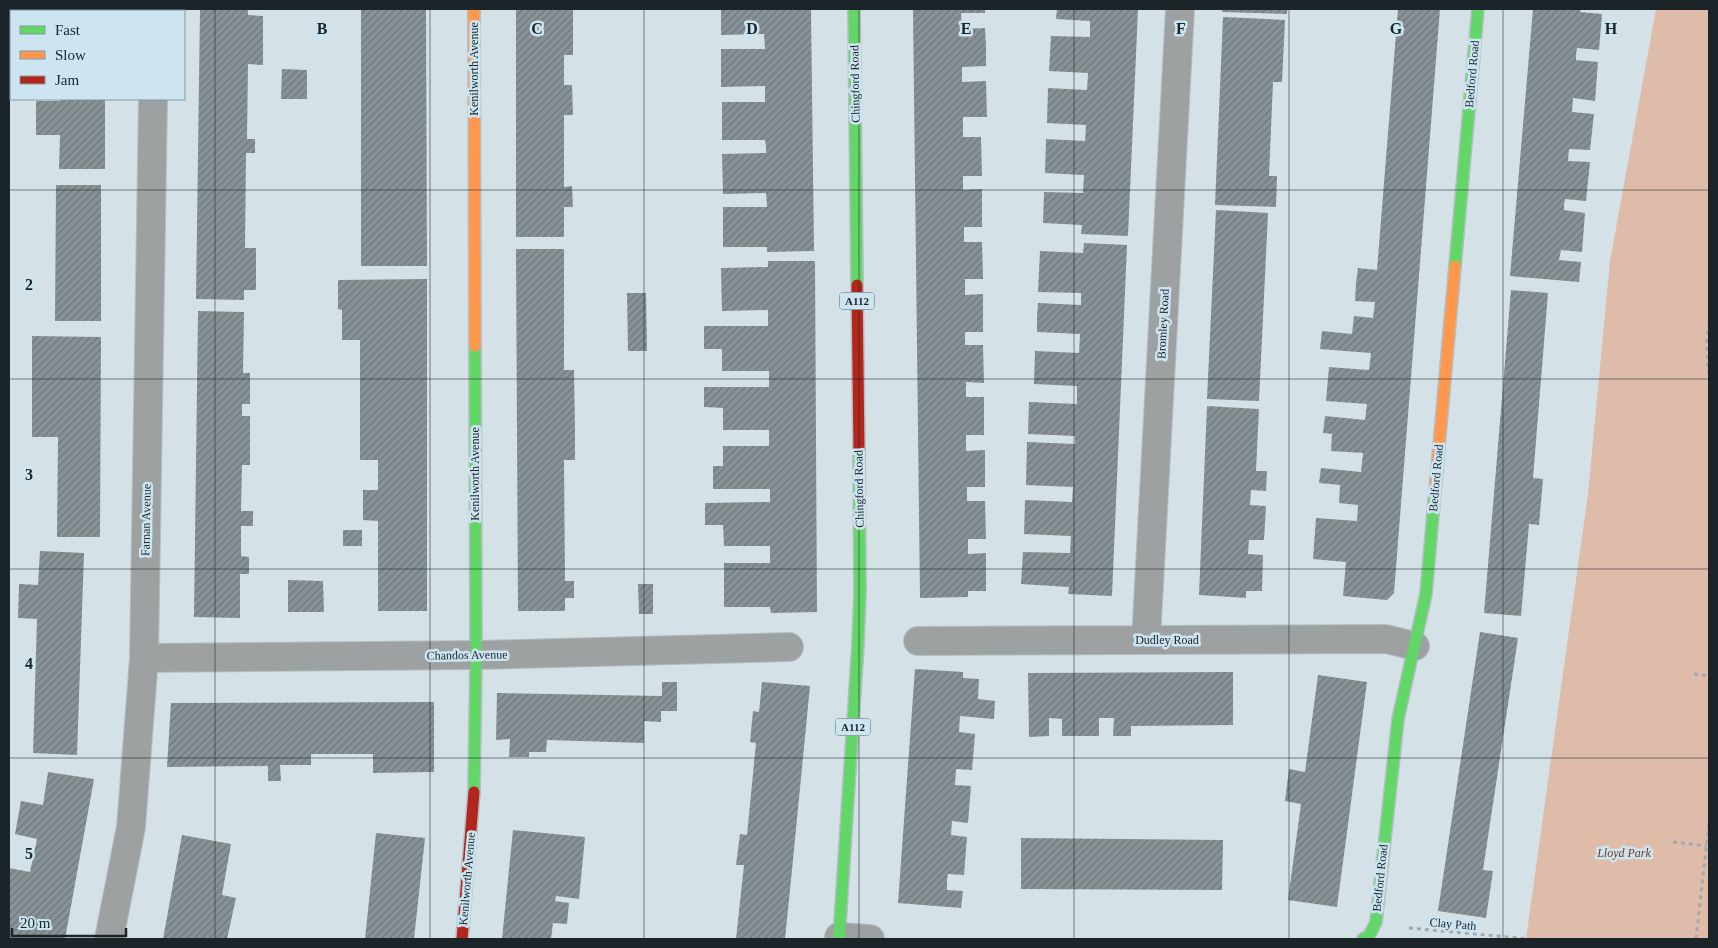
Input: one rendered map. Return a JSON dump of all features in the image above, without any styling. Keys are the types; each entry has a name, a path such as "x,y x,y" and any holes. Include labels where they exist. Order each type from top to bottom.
{"street":[{"name":"Kenilworth Avenue","path":"462,939 474,790 476,655 474,9"},
{"name":"Chingford Road","path":"839,938 860,592 854,9"},
{"name":"Bromley Road","path":"1146,640 1180,9"},
{"name":"Bedford Road","path":"1363,939 1369,936 1376,922 1398,719 1426,594 1478,9"},
{"name":"Farnan Avenue","path":"109,939 130,827 144,658 153,100"},
{"name":"Dudley Road","path":"918,641 1386,639 1415,646"},
{"name":"Chandos Avenue","path":"144,658 476,655 790,647"},
{"path":"839,938 870,939"}],"path":[{"path":"1709,322 1707,339 1709,373"},
{"path":"1694,674 1709,676"},
{"path":"1696,939 1709,824"},
{"path":"1673,842 1707,846"},
{"name":"Clay Path","path":"1376,922 1412,929 1530,939"}],"green space":[{"name":"Lloyd Park","path":"1656,9 1709,9 1709,939 1526,939 1588,494 1610,261"}],"building":[{"path":"53,9 98,9 98,10"},
{"path":"200,9 248,9 248,15 263,16 263,65 248,64 247,139 255,139 255,153 246,153 245,248 256,248 256,290 244,290 244,300 196,299"},
{"path":"361,9 426,9 427,266 361,266"},
{"path":"516,9 573,9 573,55 564,55 564,85 572,85 573,115 564,115 564,187 572,186 573,207 564,207 564,237 516,237"},
{"path":"721,9 811,9 814,251 767,252 767,247 723,247 723,207 767,207 766,193 723,194 722,154 766,153 766,147 765,140 722,140 722,102 765,102 765,86 721,87 721,49 765,49 764,34 721,35"},
{"path":"913,9 985,9 985,13 961,13 962,29 985,28 986,66 962,67 962,82 986,81 987,117 963,117 963,137 981,137 982,176 963,176 963,190 982,189 982,227 964,227 964,242 982,242 983,279 965,279 965,295 983,294 983,332 965,332 965,345 983,345 984,383 966,382 966,397 984,397 984,435 966,435 966,451 985,450 985,487 967,487 967,501 985,501 986,539 968,539 968,554 986,553 986,591 968,591 968,597 920,598"},
{"path":"1057,9 1138,9 1128,236 1081,234 1082,225 1043,223 1044,192 1083,193 1084,175 1045,173 1046,139 1085,141 1086,125 1047,123 1048,88 1087,90 1088,73 1049,71 1051,36 1090,37 1090,21 1056,19"},
{"path":"1222,9 1287,9 1287,14 1222,12"},
{"path":"1398,9 1440,9 1394,593 1387,600 1343,596 1346,562 1313,559 1316,518 1357,521 1358,505 1339,503 1340,485 1319,483 1321,468 1361,472 1363,453 1331,451 1332,434 1323,433 1325,416 1365,420 1367,404 1326,401 1329,367 1369,370 1371,353 1320,349 1322,331 1352,334 1354,316 1373,318 1375,302 1355,301 1356,283 1358,268 1377,270"},
{"path":"1533,9 1581,9 1580,12 1602,14 1599,50 1577,48 1576,55 1576,60 1598,62 1595,101 1573,98 1572,112 1594,114 1590,150 1569,149 1568,161 1590,162 1586,201 1565,199 1564,205 1564,210 1585,213 1582,252 1561,250 1559,260 1581,262 1579,282 1510,276"},
{"path":"1223,17 1285,20 1282,82 1273,82 1269,176 1277,176 1276,207 1215,205"},
{"path":"282,69 307,70 307,99 281,99"},
{"path":"105,100 105,169 59,169 60,135 36,135 36,101"},
{"path":"56,185 101,185 101,321 55,321"},
{"path":"1216,210 1268,213 1259,401 1207,399"},
{"path":"1084,243 1127,245 1112,596 1068,594 1069,587 1021,584 1023,552 1070,553 1071,536 1024,534 1025,500 1072,502 1073,487 1026,485 1027,442 1075,444 1075,436 1028,434 1029,402 1077,404 1077,386 1034,384 1035,351 1079,353 1080,334 1037,332 1037,317 1038,303 1081,305 1081,293 1038,292 1040,251 1083,253"},
{"path":"516,249 564,249 564,370 574,370 575,430 575,460 564,460 565,581 574,581 574,598 565,598 565,611 518,611"},
{"path":"768,261 815,261 817,612 771,613 770,607 724,607 724,563 770,563 770,546 724,546 723,525 705,525 705,503 770,502 770,489 713,489 713,466 723,466 723,446 769,446 769,430 723,430 723,408 704,407 704,387 769,387 769,371 722,371 722,349 704,349 704,326 768,326 768,310 722,311 721,268 768,267"},
{"path":"427,279 427,611 378,611 378,521 363,520 363,490 378,490 378,460 360,460 360,340 342,340 342,310 338,309 338,280"},
{"path":"1511,290 1548,293 1533,478 1543,479 1539,525 1529,524 1521,616 1484,613"},
{"path":"627,293 646,293 647,351 628,351"},
{"path":"198,311 244,312 243,373 250,373 250,404 242,404 242,416 250,416 250,465 242,465 241,511 253,511 253,526 241,526 241,556 249,557 249,574 240,574 240,618 194,617"},
{"path":"32,336 101,337 100,537 57,537 58,437 32,437"},
{"path":"1207,406 1259,409 1256,471 1267,471 1266,491 1251,490 1250,505 1266,506 1264,540 1249,540 1248,554 1263,555 1262,591 1246,591 1246,598 1199,595"},
{"path":"343,530 362,530 362,546 343,546"},
{"path":"40,551 84,553 77,755 33,753 37,619 18,618 19,584 38,585"},
{"path":"288,580 323,581 324,612 288,612"},
{"path":"638,584 653,584 653,614 639,614"},
{"path":"1480,632 1518,638 1483,870 1493,871 1486,918 1438,911"},
{"path":"915,669 963,672 963,678 979,679 978,699 995,701 994,719 960,716 959,732 975,734 972,770 956,769 955,785 971,786 968,823 952,821 951,835 967,837 964,875 948,874 947,880 947,890 963,891 961,908 898,903"},
{"path":"1233,672 1233,725 1131,726 1131,736 1113,736 1114,718 1099,718 1099,736 1062,736 1062,719 1049,718 1049,736 1029,737 1028,673"},
{"path":"1318,675 1367,682 1337,907 1288,900 1301,804 1285,801 1289,769 1305,772"},
{"path":"662,682 677,682 677,711 661,711 661,722 644,721 644,743 547,740 546,752 529,752 529,757 509,757 510,739 496,740 497,693 662,696"},
{"path":"762,682 810,686 792,870 785,939 736,939 744,865 736,865 740,834 747,835 756,743 750,742 753,711 759,712"},
{"path":"434,702 434,772 373,773 373,754 311,754 311,765 280,765 281,781 268,781 268,766 167,767 171,703"},
{"path":"48,772 94,779 65,939 9,938 9,868 30,872 37,839 15,834 21,801 43,805"},
{"path":"513,830 585,837 579,899 556,896 555,901 569,903 567,924 553,923 551,939 502,939"},
{"path":"376,833 425,838 414,939 365,939"},
{"path":"182,835 231,844 222,895 236,898 227,939 163,939"},
{"path":"1021,838 1223,840 1222,890 1021,889"}],"traffic: fast":[{"path":"854,9 857,285"},
{"path":"1455,266 1478,9"},
{"path":"474,792 476,655 475,346"},
{"path":"839,939 858,644 860,592 859,451"},
{"path":"1363,939 1369,936 1376,922 1398,719 1426,594 1435,491"}],"traffic: slow":[{"path":"474,9 475,346"},
{"path":"1435,491 1455,266"}],"traffic: jam":[{"path":"857,285 859,451"},
{"path":"462,939 474,792"}]}
